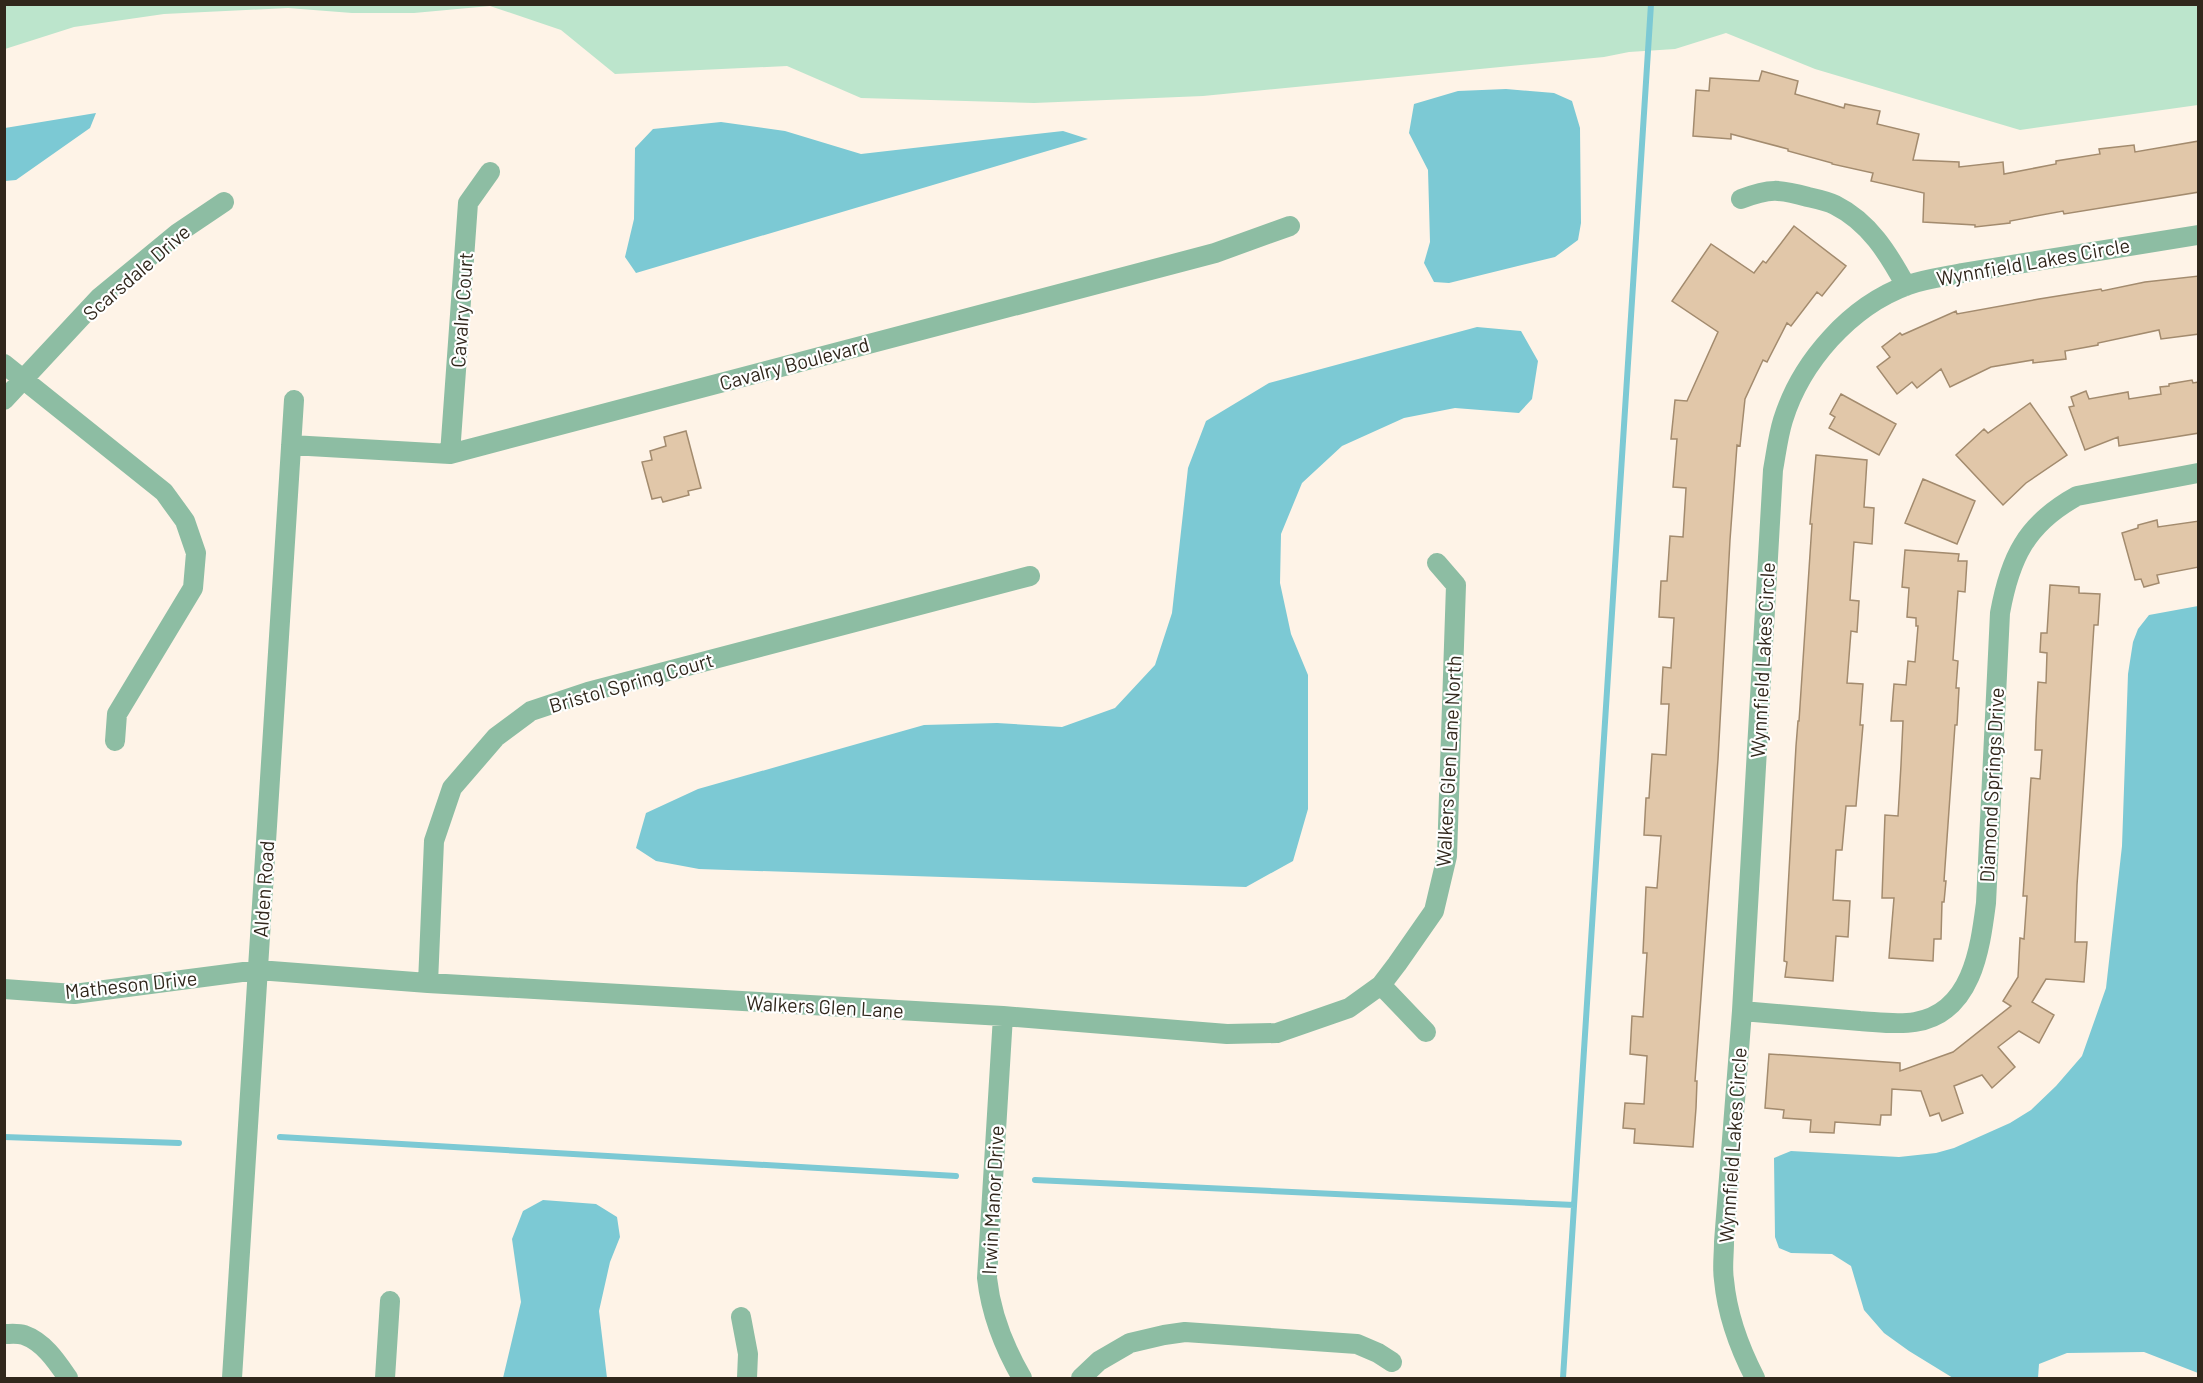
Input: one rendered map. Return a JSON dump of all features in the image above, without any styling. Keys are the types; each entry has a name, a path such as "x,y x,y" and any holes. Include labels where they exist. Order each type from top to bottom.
{"street":[{"name":"Cavalry Court","path":"450,454 468,203 490,172"},
{"path":"1742,199 1763,190 1786,191 1834,204 1862,223 1887,252 1906,286"},
{"name":"Scarsdale Drive","path":"4,400 99,298 178,232 224,202"},
{"name":"Cavalry Boulevard","path":"291,445 450,454 1203,256 1290,225"},
{"name":"Wynnfield Lakes Circle","path":"1755,1378 1742,1353 1724,1280 1725,1239 1742,1011 1772,480 1779,440 1791,400 1801,380 1843,326 1860,312 1906,286 1928,279 1962,273 2199,235"},
{"path":"4,364 164,492 185,521 196,553 193,588 117,714 115,741"},
{"name":"Alden Road","path":"232,1378 294,400"},
{"name":"Diamond Springs Drive","path":"1742,1011 1883,1023 1915,1022 1936,1015 1957,998 1971,976 1980,947 1986,903 2000,613 2005,586 2014,560 2035,527 2061,505 2077,496 2199,473"},
{"name":"Walkers Glen Lane North","path":"1381,985 1434,911 1447,855 1456,585 1437,563"},
{"name":"Bristol Spring Court","path":"428,983 434,842 452,788 496,737 531,711 588,692 1030,576"},
{"name":"Walkers Glen Lane","path":"258,970 428,983 1003,1016 1227,1034 1277,1033 1349,1008 1381,985"},
{"name":"Matheson Drive","path":"4,989 74,993 258,970"},
{"path":"1381,985 1426,1032"},
{"name":"Irwin Manor Drive","path":"1003,1016 987,1278 1001,1335 1008,1355 1022,1378"},
{"path":"385,1378 390,1301"},
{"path":"741,1317 748,1354 747,1378"},
{"path":"1081,1378 1099,1361 1130,1343 1146,1337 1185,1332 1357,1344 1392,1362"},
{"path":"4,1334 24,1335 44,1347 56,1359 68,1378"}],"green space":[{"path":"5,4 2198,4 2198,105 2020,130 1815,69 1726,33 1675,49 1203,96 1034,103 861,98 787,66 615,74 561,30 490,6 414,13 352,13 288,8 164,14 74,27 5,49"}],"water":[{"path":"1506,89 1554,93 1572,101 1580,128 1581,223 1578,240 1555,257 1449,283 1434,282 1424,263 1430,242 1428,170 1409,133 1414,104 1458,91"},
{"path":"96,113 90,128 16,180 5,181 5,128"},
{"path":"721,122 785,131 861,154 1063,131 1088,139 636,273 625,257 634,219 635,148 653,129"},
{"path":"1477,327 1521,331 1538,361 1532,399 1519,413 1455,408 1404,418 1342,446 1302,483 1281,534 1280,583 1291,634 1308,675 1308,809 1293,861 1246,887 699,869 656,861 636,848 646,813 698,789 924,725 997,723 1062,727 1115,708 1155,665 1172,613 1188,468 1206,421 1269,383"},
{"path":"2198,606 2198,1373 2144,1352 2067,1353 2039,1364 2038,1378 1953,1378 1884,1333 1864,1310 1851,1266 1832,1254 1791,1253 1779,1248 1775,1237 1774,1158 1791,1151 1899,1157 1936,1153 1954,1148 2010,1123 2031,1110 2082,1056 2106,988 2122,846 2128,674 2133,642 2138,629 2149,615"},
{"path":"543,1200 596,1204 617,1217 620,1237 610,1262 599,1311 607,1378 503,1378 521,1302 512,1239 523,1211"}],"building":[{"path":"1762,71 1798,81 1795,94 1844,108 1845,104 1880,111 1877,124 1919,134 1913,160 1959,162 1959,167 2003,162 2004,174 2056,164 2056,161 2100,154 2099,149 2134,145 2135,152 2199,141 2199,192 2064,214 2063,211 2010,221 2010,223 1975,227 1975,225 1923,222 1924,193 1871,181 1873,173 1832,164 1788,151 1788,149 1731,134 1731,139 1693,136 1696,90 1709,91 1710,78 1759,81"},
{"path":"1794,226 1846,266 1822,296 1817,292 1791,326 1787,323 1767,362 1763,360 1745,399 1740,446 1737,445 1695,1081 1697,1081 1693,1147 1634,1143 1635,1129 1623,1128 1625,1103 1644,1104 1647,1056 1630,1054 1632,1016 1643,1017 1647,953 1643,953 1646,887 1657,888 1661,836 1644,835 1646,798 1649,798 1652,754 1666,755 1669,704 1661,704 1663,667 1671,668 1674,618 1659,617 1661,581 1667,581 1670,536 1683,537 1686,488 1673,487 1677,439 1671,439 1675,400 1687,401 1718,332 1672,301 1711,244 1754,273 1763,261 1766,263"},
{"path":"2199,276 2199,334 2161,339 2159,330 2065,351 2066,359 2033,363 2033,360 1991,367 1950,387 1941,369 1917,388 1912,382 1897,394 1877,367 1890,357 1882,347 1900,333 1902,335 1956,311 1957,314 2145,282"},
{"path":"2192,380 2193,383 2199,382 2199,433 2119,446 2118,437 2085,450 2069,407 2074,406 2071,397 2086,391 2089,399 2128,392 2129,399 2161,394 2160,387"},
{"path":"1841,394 1896,424 1879,455 1829,428 1835,417 1830,414"},
{"path":"2030,403 2067,455 2026,483 2003,505 1956,455 1984,429 1988,433"},
{"path":"686,431 701,488 688,491 689,495 663,502 661,497 652,499 642,462 652,460 650,451 666,446 664,437"},
{"path":"1816,455 1867,460 1864,507 1874,508 1872,544 1854,542 1850,600 1859,601 1857,632 1851,631 1847,683 1863,684 1860,725 1863,725 1856,806 1846,806 1842,850 1836,850 1833,900 1850,901 1848,937 1836,936 1833,981 1785,977 1787,962 1784,961"},
{"path":"1923,479 1975,501 1957,544 1905,523"},
{"path":"2157,520 2158,527 2199,521 2199,567 2157,575 2159,583 2144,587 2141,579 2135,580 2122,533 2138,528 2138,525"},
{"path":"1905,550 1959,554 1958,561 1967,561 1965,592 1958,591 1953,660 1958,661 1957,725 1955,725 1941,939 1934,939 1933,961 1889,958 1894,898 1882,898 1885,815 1898,816 1901,765 1903,721 1891,721 1894,684 1906,685 1908,661 1915,662 1918,626 1916,626 1916,618 1907,617 1909,588 1902,587"},
{"path":"2050,585 2079,587 2079,593 2100,594 2098,625 2094,625 2077,885 2075,942 2087,942 2084,982 2046,979 2032,1002 2054,1015 2039,1043 2019,1031 1998,1047 2015,1067 1992,1088 1982,1075 1954,1086 1963,1113 1942,1121 1939,1113 1930,1116 1921,1091 1892,1089 1891,1115 1881,1115 1880,1125 1835,1122 1834,1133 1810,1132 1811,1120 1783,1118 1784,1110 1765,1108 1769,1054 1900,1063 1900,1071 1953,1052 2011,1006 2003,1001 2018,977 2020,938 2024,939 2027,896 2023,896 2031,778 2040,779 2042,750 2035,750 2038,682 2046,683 2047,653 2040,652 2041,633 2047,633"}],"waterway":[{"path":"1563,1378 1651,4"},
{"path":"4,1137 179,1143"},
{"path":"280,1137 956,1176"},
{"path":"1035,1180 1574,1205"}]}
